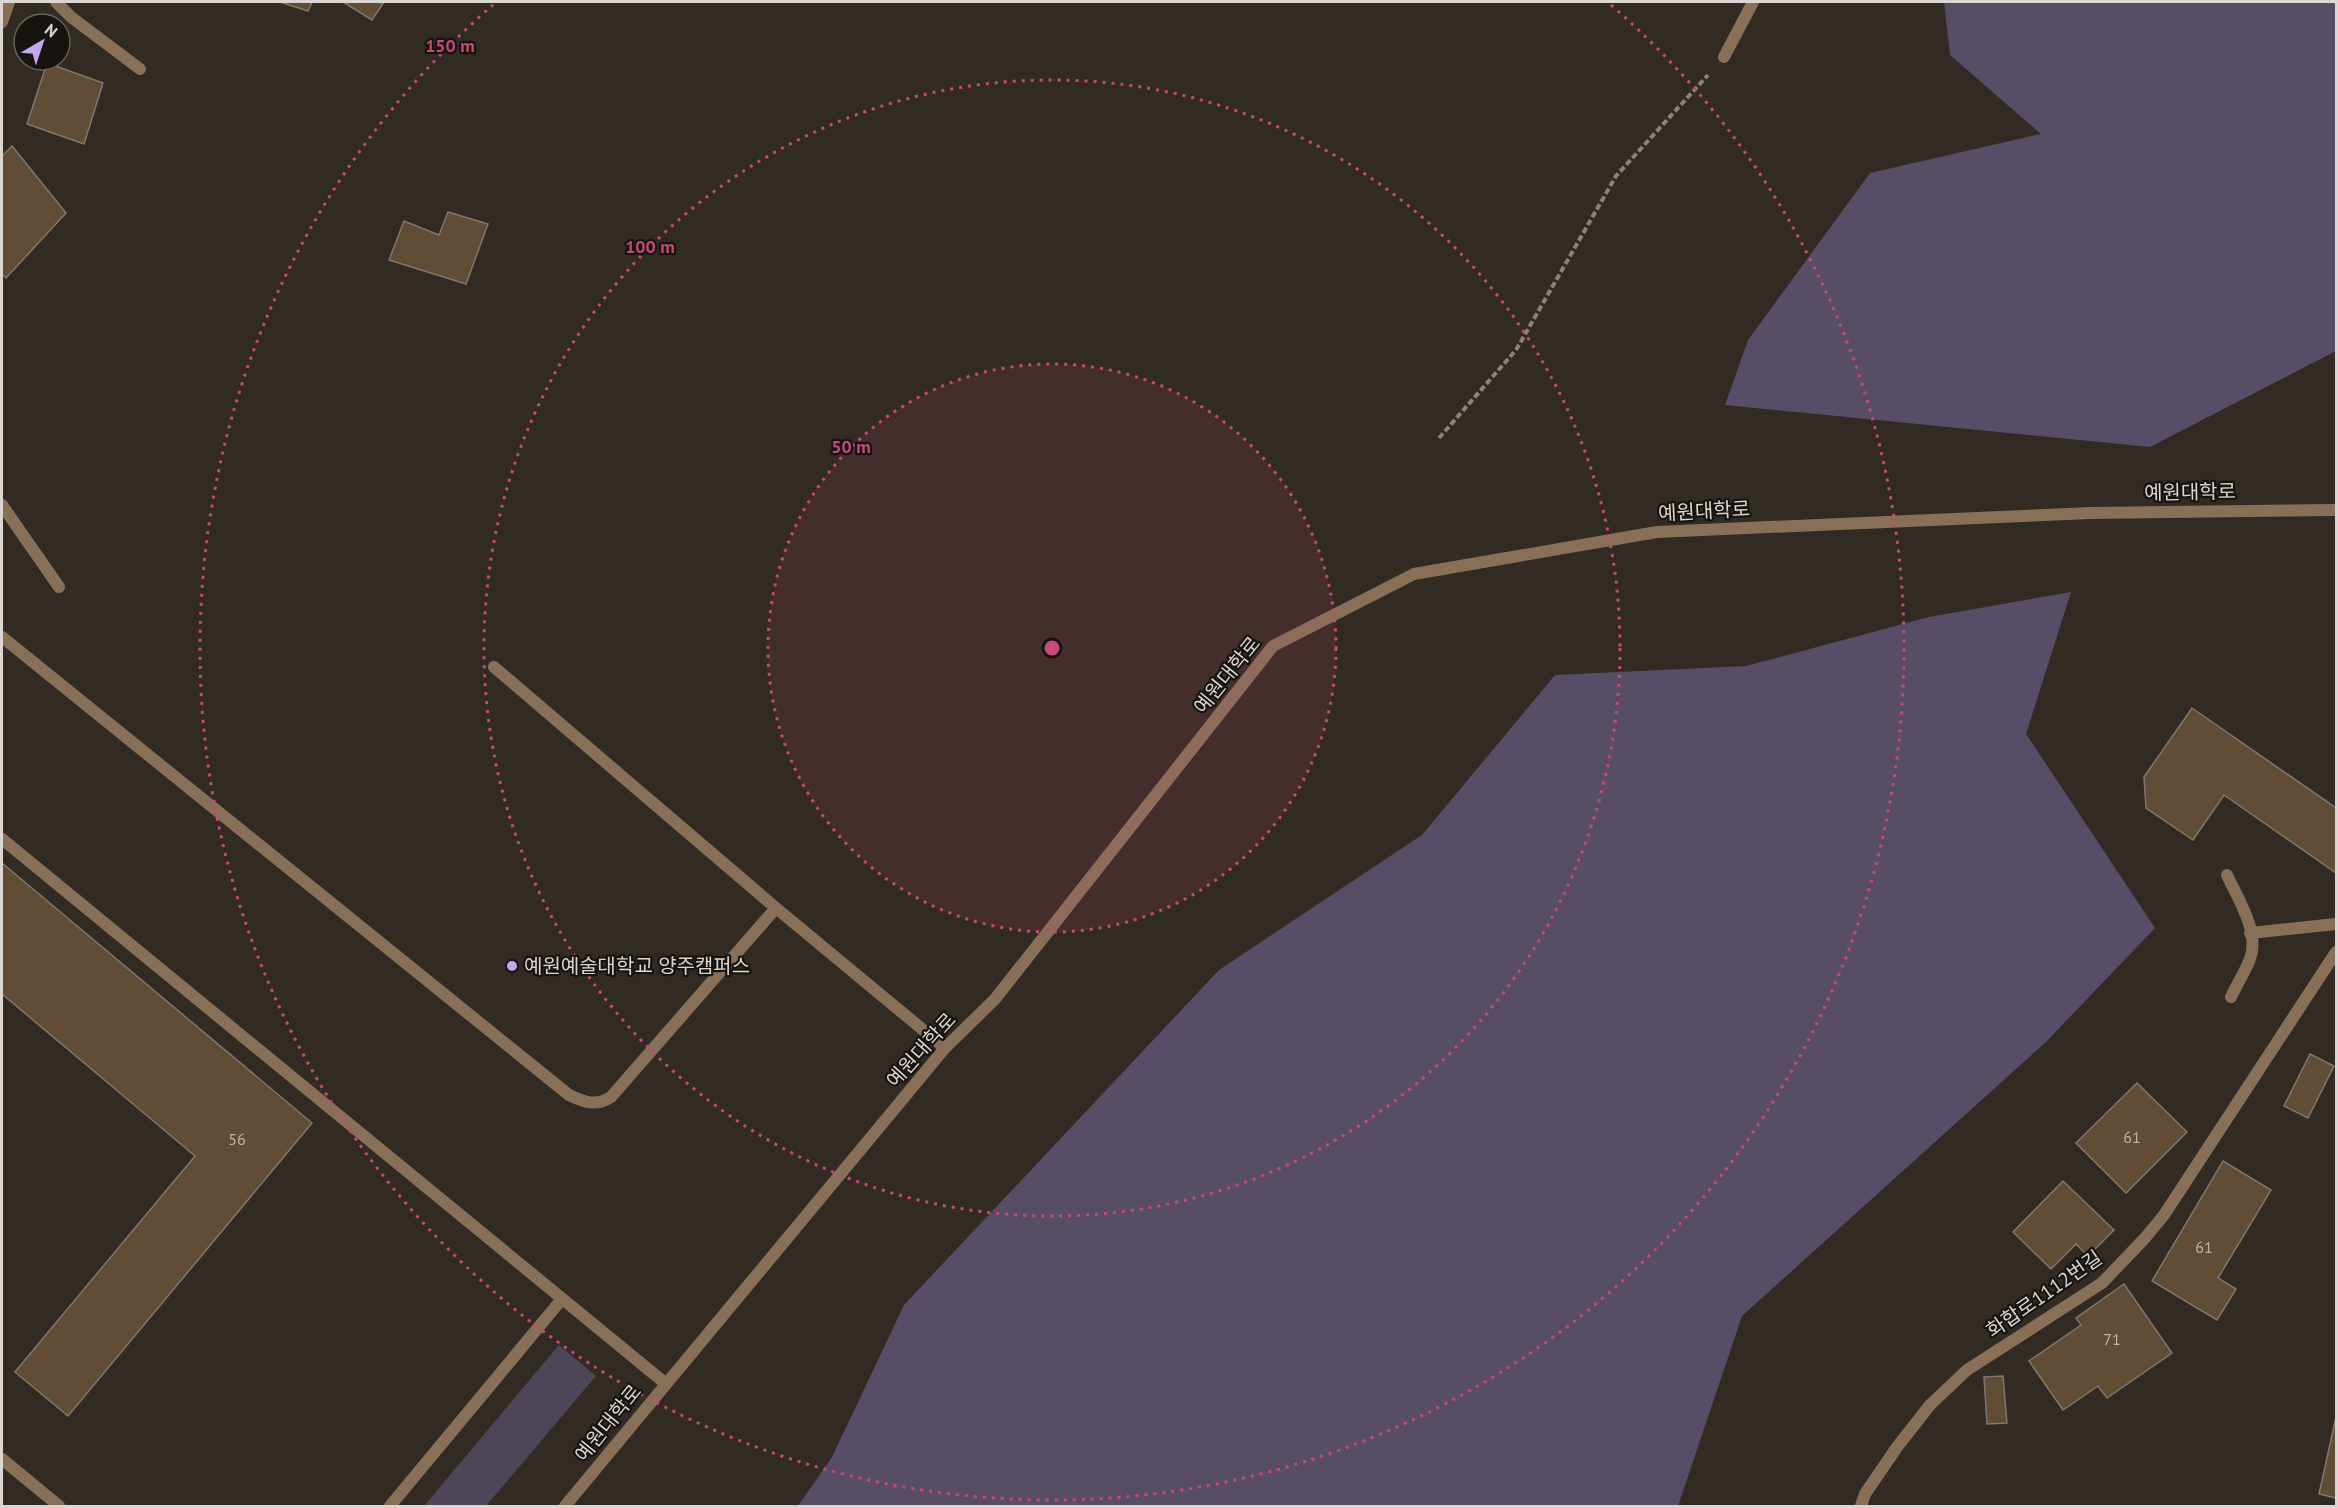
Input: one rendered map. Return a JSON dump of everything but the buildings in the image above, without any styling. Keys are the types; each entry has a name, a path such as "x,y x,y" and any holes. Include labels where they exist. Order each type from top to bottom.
{"street":[{"path":"2,22 9,2"},
{"path":"56,2 71,17 140,69"},
{"path":"1725,57 1753,2"},
{"path":"2,505 59,587"},
{"name":"예원대학로","path":"565,1506 945,1048 995,999 1273,646 1414,574 1657,532 2090,513 2337,510"},
{"path":"2,637 569,1095 583,1102 599,1103 611,1097 776,908"},
{"path":"494,667 776,908 945,1048"},
{"path":"2,839 665,1383"},
{"path":"2227,875 2242,908 2253,944 2251,958 2231,996"},
{"path":"2250,933 2337,924"},
{"name":"화합로1112번길","path":"1861,1506 1865,1494 1930,1405 1967,1370 2102,1282 2145,1238 2164,1215 2337,952"},
{"path":"390,1506 562,1299"},
{"path":"2,1459 59,1506"}],"path":[{"path":"1439,438 1515,350 1616,176 1725,57"}],"shaded area":[{"path":"1944,2 2336,2 2336,351 2150,447 1725,405 1748,340 1870,173 2041,134 1950,55"},
{"path":"2071,592 2026,734 2155,928 2046,1042 1742,1316 1678,1506 798,1506 832,1457 904,1305 1219,970 1422,835 1555,675 1746,666 1929,617"},
{"path":"559,1345 596,1376 486,1506 424,1506"}],"place":[{"name":"예원예술대학교 양주캠퍼스","path":"512,966"}]}
